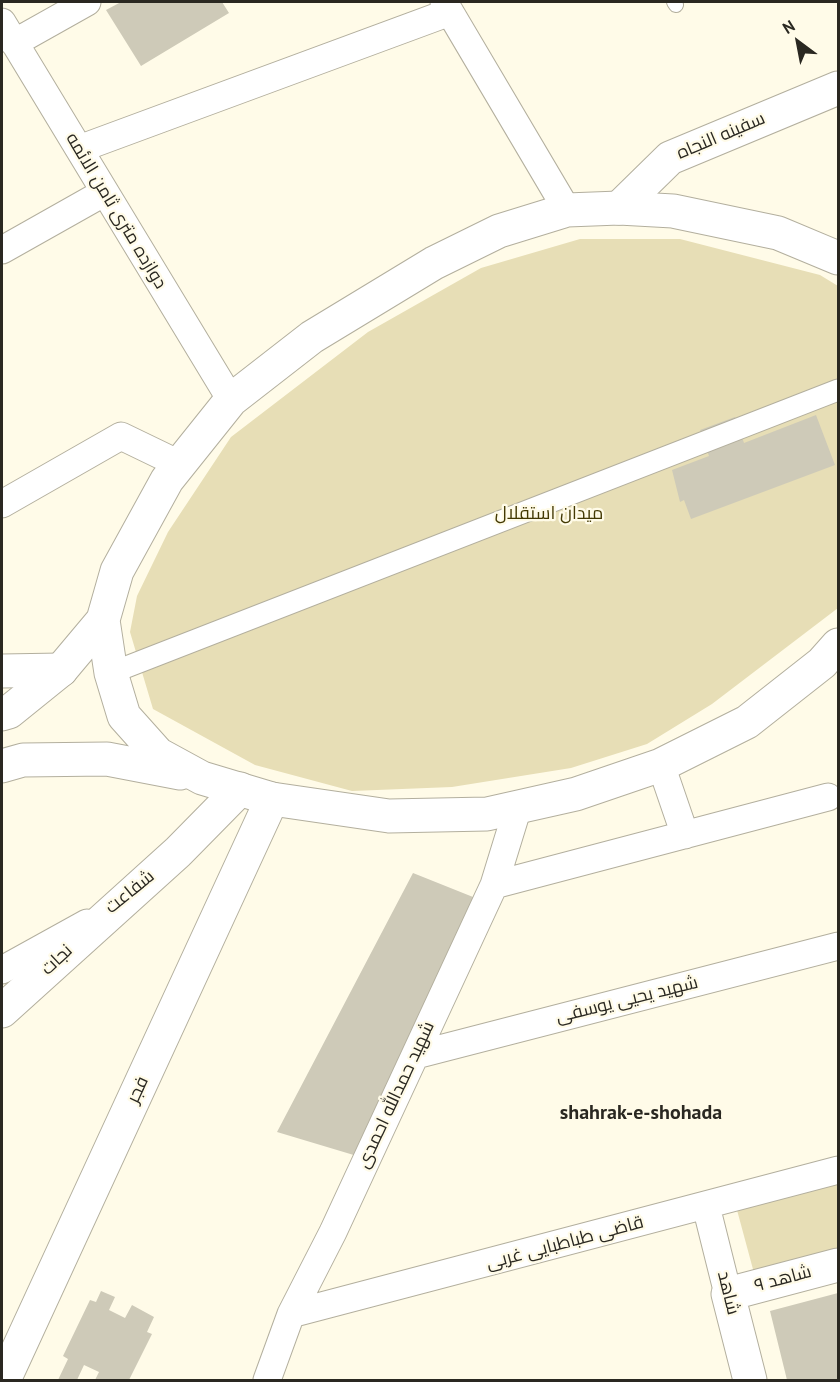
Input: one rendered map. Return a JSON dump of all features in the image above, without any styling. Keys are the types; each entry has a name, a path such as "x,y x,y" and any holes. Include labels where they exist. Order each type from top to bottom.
{"main road":[{"name":"سفینه النجاه","path":"619,208 670,158 838,88"},
{"path":"2,714 9,712 61,670 103,620 117,571 167,480 231,400 312,337 434,264 499,231 567,210 619,208 673,211 778,233 838,258"},
{"path":"103,620 111,673 124,716 158,754 202,778"},
{"path":"2,766 23,760 107,759 202,778 272,799 389,816 487,814 576,794 662,765 747,722 822,663 838,645"},
{"path":"2,671 61,670"},
{"name":"شفاعت","path":"112,910 178,852 240,789"},
{"name":"فجر","path":"4,1380 272,799"},
{"name":"نجات","path":"2,1011 112,910"},
{"name":"شاهد ۹","path":"728,1294 838,1265"},
{"name":"شاهد","path":"728,1294 750,1380"}],"street":[{"path":"5,28 87,2"},
{"path":"79,149 447,7 567,210"},
{"name":"دوازده متری ثامن الائمه","path":"5,28 231,400"},
{"path":"2,250 105,192"},
{"path":"111,673 838,390"},
{"path":"2,504 122,436 179,464"},
{"path":"662,765 685,835"},
{"path":"494,885 828,797"},
{"name":"شهید حمدالله احمدی","path":"267,1380 291,1314 416,1055 494,885 518,807"},
{"name":"شفاعت","path":"2,970 112,910"},
{"name":"شهید یحیی یوسفی","path":"416,1055 838,946"},
{"name":"قاضی طباطبایی غربی","path":"291,1314 838,1170"},
{"name":"شاهد","path":"706,1206 728,1294"}],"green space":[{"name":"میدان استقلال","path":"580,239 680,239 820,275 838,286 838,608 712,704 647,744 571,768 452,787 352,791 255,765 153,709 130,632 137,596 168,532 231,437 368,332 481,268"},
{"path":"838,1183 838,1250 754,1273 737,1210"}],"building":[{"path":"121,2 222,2 229,13 141,66 106,10"},
{"path":"816,415 835,465 691,519 684,500 680,502 672,470 709,456 700,430 735,417 744,443"},
{"path":"413,873 478,899 357,1156 277,1132"},
{"path":"101,1291 115,1297 109,1310 125,1318 132,1305 154,1317 147,1332 152,1334 129,1380 95,1380 99,1372 84,1365 77,1380 58,1380 68,1359 63,1356 90,1300 96,1302"},
{"path":"838,1293 838,1380 787,1380 770,1311"}],"district":[{"name":"shahrak-e-shohada","path":"641,1113"}]}
